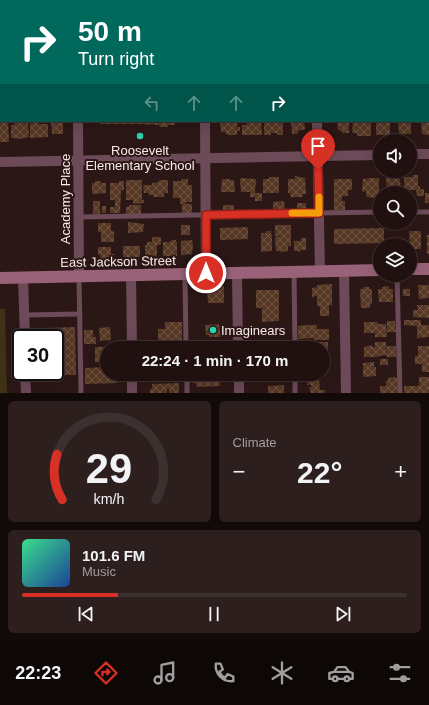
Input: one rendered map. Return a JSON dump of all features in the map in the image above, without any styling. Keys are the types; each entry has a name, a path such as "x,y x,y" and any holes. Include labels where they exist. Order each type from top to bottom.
{"street":[{"name":"Academy Place","path":"78,122 79,276"},
{"path":"205,122 206,273"},
{"path":"317,122 320,271"},
{"path":"417,154 429,154"},
{"path":"0,162 373,155"},
{"path":"417,269 429,269"},
{"name":"East Jackson Street","path":"0,278 373,270"},
{"path":"344,271 346,393"},
{"path":"237,273 238,341"},
{"path":"131,276 132,341"},
{"path":"23,278 25,329"},
{"path":"25,381 26,393"},
{"path":"132,381 132,393"},
{"path":"239,381 239,393"}],"lane":[{"path":"78,218 373,212"},
{"path":"417,212 429,212"},
{"path":"294,272 295,341"},
{"path":"185,274 186,341"},
{"path":"79,276 81,393"},
{"path":"397,282 400,393"},
{"path":"24,315 80,314"},
{"path":"187,381 187,393"},
{"path":"295,381 295,393"}],"shaded area":[{"path":"0,309 5,309 7,393 0,393"}],"building":[{"path":"0,122 8,122 9,142 0,142"},
{"path":"14,122 28,122 29,137 22,139 11,138 11,125 14,125"},
{"path":"30,122 48,124 48,137 30,138"},
{"path":"51,122 63,122 63,134 52,134"},
{"name":"Roosevelt Elementary School","path":"100,122 175,122 175,125 168,125 168,127 140,124 100,124"},
{"path":"220,122 237,123 237,127 240,127 240,131 237,131 237,135 228,135 225,132 221,132"},
{"path":"246,122 261,122 262,135 242,135 242,125 247,125"},
{"path":"264,122 283,122 283,135 271,133 271,135 264,135"},
{"path":"291,122 304,122 305,130 299,130 297,134 292,134"},
{"path":"337,122 349,122 349,133 342,133 341,130 338,130"},
{"path":"353,122 371,122 371,136 357,136 357,133 352,133"},
{"path":"398,122 411,122 411,134 399,134"},
{"path":"421,122 429,122 429,135 422,134"},
{"path":"376,123 390,123 390,134 376,134"},
{"path":"418,175 418,186 420,186 420,189 424,189 424,196 417,196 417,186 404,186 404,178 417,178"},
{"path":"295,176 305,178 306,194 302,194 303,197 291,197 290,193 288,193 288,179 295,179"},
{"path":"269,177 279,177 279,193 263,193 263,179 269,179"},
{"path":"240,178 256,179 255,193 262,193 262,201 255,201 255,197 250,197 250,192 241,192"},
{"path":"379,178 379,186 373,186 373,198 366,197 366,191 362,192 363,179"},
{"path":"386,178 400,179 401,186 387,186"},
{"path":"181,179 188,179 188,185 192,185 192,202 186,202 186,204 192,204 192,214 182,214 182,204 180,204 180,198 173,198 173,181 181,181"},
{"path":"222,179 234,180 235,192 221,192"},
{"path":"334,179 352,179 352,190 348,190 348,196 342,196 342,201 345,201 345,210 334,210"},
{"path":"126,180 142,180 142,200 144,200 144,203 133,204 133,200 126,200"},
{"path":"159,180 168,180 168,193 164,193 164,197 153,197 153,195 149,195 149,193 144,193 143,185 152,185 152,183 159,182"},
{"path":"95,181 106,183 106,193 92,194 92,183 95,183"},
{"path":"119,181 124,181 124,190 121,190 120,213 110,213 110,207 115,207 115,200 110,200 110,183 119,183"},
{"path":"425,193 429,193 429,203 425,203"},
{"path":"93,201 100,201 100,214 93,214"},
{"path":"284,201 285,210 273,211 273,202"},
{"path":"297,203 306,203 306,211 297,211"},
{"path":"129,205 141,205 141,214 126,214 126,207 129,207"},
{"path":"223,205 234,205 234,211 223,211"},
{"path":"102,206 106,206 106,213 102,213"},
{"path":"128,222 144,224 143,232 128,233"},
{"path":"98,223 111,223 111,231 115,232 114,242 101,242 101,232 98,232"},
{"path":"181,225 190,225 190,235 181,235"},
{"path":"275,225 291,225 291,246 288,246 288,251 276,251 275,237 283,236 275,236"},
{"path":"248,227 248,239 220,240 220,228"},
{"path":"373,228 373,230 384,230 384,238 373,238 373,243 334,244 334,229"},
{"path":"266,231 271,231 272,234 272,251 261,252 261,233 266,233"},
{"path":"409,231 421,231 421,249 417,249 417,238 409,238"},
{"path":"427,235 429,235 429,254 427,254"},
{"path":"152,237 161,237 161,245 157,245 157,256 150,257 150,255 145,255 145,245 147,245 147,242 152,242"},
{"path":"301,238 306,238 306,250 300,250 300,252 294,251 294,241 301,241"},
{"path":"171,240 176,240 177,242 177,256 163,256 163,242 171,242"},
{"path":"192,240 192,254 181,255 181,241"},
{"path":"123,246 140,246 140,257 136,257 136,261 127,261 127,257 123,257"},
{"path":"98,247 111,247 111,254 114,254 114,261 100,261"},
{"path":"332,284 332,305 329,305 329,316 320,316 320,308 317,306 317,296 312,297 312,288 317,287 317,285"},
{"path":"418,285 429,285 429,298 419,299"},
{"path":"207,286 224,286 224,303 208,303"},
{"path":"389,286 389,289 393,289 393,302 379,302 378,289"},
{"path":"363,287 369,287 369,289 372,289 372,304 370,304 370,308 361,308 360,289 363,289"},
{"path":"403,289 410,289 410,296 403,296"},
{"path":"256,290 279,290 279,321 262,322 262,308 256,308"},
{"path":"417,305 429,305 429,318 413,317 413,310 418,310"},
{"path":"404,320 421,320 421,325 429,325 429,337 417,338 417,326 404,325"},
{"path":"387,321 395,321 396,332 387,332"},
{"path":"165,322 182,322 182,341 158,341 158,329 165,329"},
{"path":"364,322 378,322 378,324 386,324 387,337 375,337 375,333 364,333"},
{"name":"Imaginears","path":"219,324 221,337 209,337 209,335 206,335 205,325"},
{"path":"317,325 317,329 329,329 329,340 314,340 314,338 298,339 298,326"},
{"path":"75,327 76,375 64,375 64,329 45,329"},
{"path":"110,327 111,340 100,341 99,328"},
{"path":"84,330 93,330 93,337 96,337 96,344 84,344"},
{"path":"375,342 386,342 387,355 378,357 364,357 364,347 372,345 372,347 375,347"},
{"path":"387,346 396,346 396,357 387,357"},
{"path":"418,346 429,346 429,372 422,372 422,364 415,364 415,356 418,356"},
{"path":"95,347 100,347 100,362 95,362"},
{"path":"380,359 388,359 388,365 380,365"},
{"path":"374,362 374,367 376,367 376,376 363,377 363,363"},
{"path":"100,367 100,381 118,381 118,383 85,384 85,368"},
{"path":"396,377 397,393 380,393 380,386 386,386 386,381 388,381 388,378"},
{"path":"419,377 429,377 429,393 404,393 404,386 419,386"},
{"path":"193,381 220,381 220,386 197,387 196,383 193,383"},
{"path":"307,381 319,381 320,390 325,390 325,393 311,393 309,387 311,387 311,385 307,385"},
{"path":"179,383 179,393 169,393 169,389 167,389 167,393 150,393 152,384"},
{"path":"284,385 284,393 268,393 268,386"}],"slow traffic":[{"path":"292,213 319,213 319,197"}],"place":[{"name":"Roosevelt Elementary School","path":"140,136"},
{"name":"Imaginears","path":"213,330"}],"route":[{"path":"206,273 206,215 319,213 318,170"}]}
